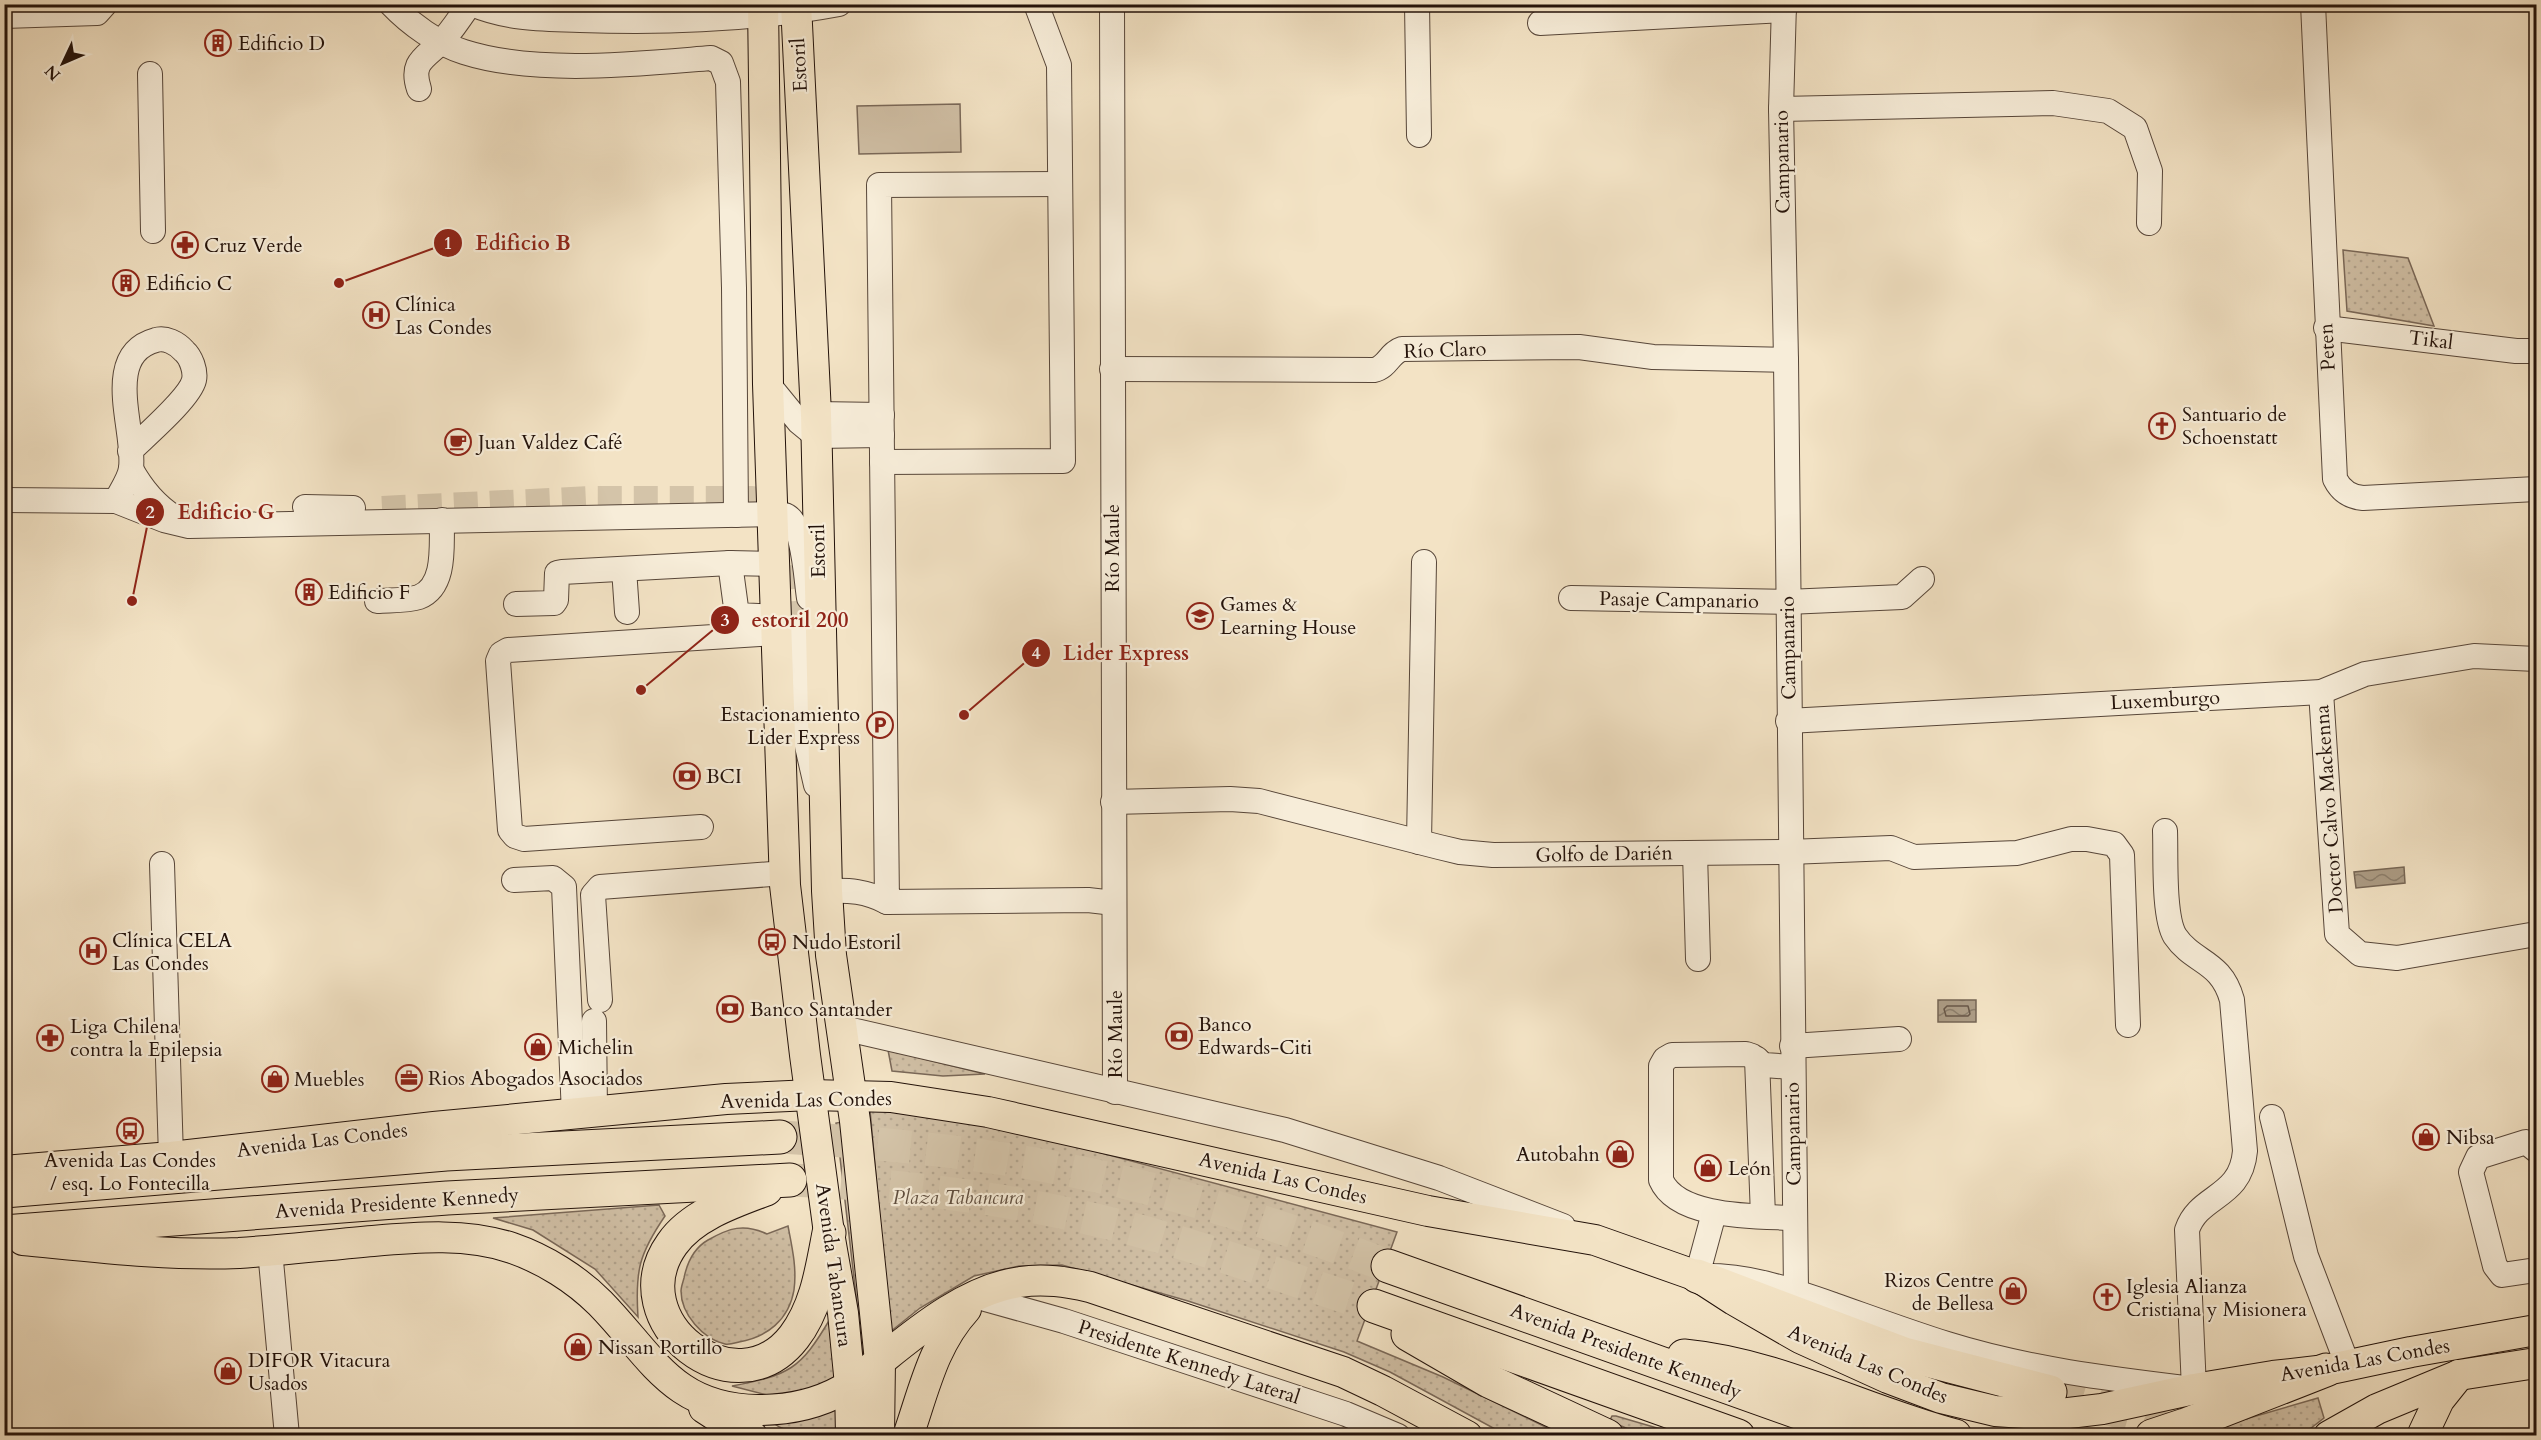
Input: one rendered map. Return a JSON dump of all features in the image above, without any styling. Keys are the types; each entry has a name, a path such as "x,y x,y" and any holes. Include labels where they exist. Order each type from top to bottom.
{"highway":[{"path":"4,1191 446,1154 780,1137"},
{"name":"Avenida Presidente Kennedy","path":"4,1232 435,1199 788,1180 700,1219 673,1242 661,1268 659,1290 664,1315 678,1339 700,1355 736,1365 757,1362 783,1348 802,1325 816,1293 829,1233"},
{"name":"Avenida Presidente Kennedy","path":"1388,1266 1865,1436"},
{"path":"1697,1275 1904,1354 2050,1392"},
{"path":"1374,1306 1738,1436"},
{"path":"1406,1333 1489,1381 1607,1436"},
{"path":"1629,1353 1688,1356 1743,1367 1825,1391 1955,1436"},
{"path":"2152,1436 2195,1430 2337,1368"}],"main road":[{"name":"Estoril","path":"796,7 816,425 790,635 785,873 811,1095"},
{"name":"Estoril","path":"763,9 768,384 774,564 790,635 824,822 831,955 852,1096"},
{"name":"Avenida Las Condes","path":"5,1170 171,1157 726,1099 811,1095 891,1097 988,1112 1428,1211 1596,1240 1697,1275 1734,1300 1800,1338 1888,1378 1941,1398 1986,1410 2022,1415 2052,1415 2103,1409 2194,1389 2337,1368 2536,1330"},
{"name":"Avenida Tabancura","path":"811,1095 829,1233 843,1313 850,1385 851,1436"},
{"name":"Avenida Tabancura","path":"852,1096 880,1361 879,1436"},
{"path":"4,1238 176,1253 270,1250 429,1238 470,1239 511,1248 549,1265 578,1284 603,1307 658,1370 718,1418 752,1436"},
{"path":"688,1394 728,1407 773,1410 810,1403 850,1385 928,1325 978,1296 1003,1286 1038,1281 1090,1287 1343,1372 1467,1436"},
{"path":"908,1436 939,1346 952,1325 978,1296"},
{"name":"Avenida Las Condes","path":"2329,1436 2377,1409 2459,1375 2536,1363"},
{"path":"2422,1436 2439,1400 2459,1375"},
{"path":"2103,1409 2147,1414 2195,1430"}],"street":[{"path":"4,16 36,10 97,13 105,4"},
{"path":"391,4 440,42 487,58 522,63 614,66 711,58 721,63 728,82 734,288 736,515"},
{"path":"419,88 416,79 422,57 440,42 471,4 517,17 649,23 763,9 839,4"},
{"path":"561,20 624,4"},
{"path":"1019,4 1027,20 1059,65"},
{"path":"882,462 1063,461 1059,65 1036,4"},
{"name":"Río Maule","path":"1112,4 1115,1092"},
{"path":"1417,4 1419,135"},
{"name":"Peten","path":"2313,4 2333,473 2338,486 2343,491 2363,498 2536,489"},
{"path":"1540,22 1784,7"},
{"name":"Campanario","path":"1784,7 1781,109 1786,360 1788,721 1796,1292"},
{"path":"150,74 153,231"},
{"path":"1781,109 2054,103 2108,111 2135,128 2150,171 2149,223"},
{"path":"887,902 879,185 1060,184"},
{"name":"Tikal","path":"2326,328 2516,351 2536,351"},
{"name":"Río Claro","path":"1112,369 1361,371 1379,369 1397,350 1411,349 1579,347 1653,357 1786,360"},
{"path":"768,384 799,422 816,425 882,425"},
{"path":"116,501 130,460 140,485 164,510 189,526"},
{"path":"4,500 116,501 164,520 189,526 774,514 787,516 796,527 800,538 810,604 790,635 710,653"},
{"path":"305,507 382,508"},
{"path":"377,601 418,597 434,585 440,566 442,520"},
{"path":"1419,843 1424,562"},
{"path":"730,563 737,615 790,635"},
{"path":"516,604 554,603 556,600 555,578 557,573 562,572 730,563 774,564"},
{"path":"624,569 627,612"},
{"name":"Pasaje Campanario","path":"1571,598 1787,602 1902,597 1922,579"},
{"path":"701,826 524,839 515,836 510,830 498,661 501,654 507,650 790,635"},
{"name":"Luxemburgo","path":"1788,721 2321,692 2365,674 2474,656 2536,659"},
{"name":"Doctor Calvo Mackenna","path":"2321,692 2337,934 2360,954 2397,958 2536,934"},
{"name":"Golfo de Darién","path":"1113,801 1230,799 1259,801 1419,843 1460,852 1492,855 1695,853 1790,860"},
{"path":"2164,831 2168,912 2171,928 2181,942 2218,970 2232,1000 2245,1150 2242,1168 2235,1182 2194,1216 2187,1230 2194,1389"},
{"path":"1790,860 1891,848 1914,858 2017,853 2071,839 2087,839 2114,844 2122,855 2128,1025"},
{"path":"1695,853 1698,959"},
{"path":"1790,860 1873,864"},
{"path":"162,864 171,1157"},
{"path":"584,1113 597,1010 593,895 596,889 785,873"},
{"path":"514,880 553,878 564,887 584,1113"},
{"path":"826,891 853,890 872,894 887,902 1088,900 1114,903"},
{"name":"Avenida Las Condes","path":"843,1028 1239,1119 1348,1149 1508,1203 1596,1240"},
{"path":"1794,1218 1714,1214 1673,1197 1665,1190 1661,1180 1661,1066 1665,1059 1672,1055 1746,1054 1764,1065 1792,1056 1899,1039"},
{"path":"1757,1059 1763,1216"},
{"path":"2272,1117 2306,1256 2337,1368"},
{"path":"2536,1150 2526,1142 2478,1157 2471,1172 2495,1266 2502,1275 2536,1270"},
{"path":"1697,1275 1714,1214"},
{"path":"270,1250 287,1436"},
{"name":"Avenida Las Condes","path":"1697,1275 1743,1277 1796,1292 1989,1356 2079,1374 2194,1389"},
{"name":"Presidente Kennedy Lateral","path":"978,1296 1075,1324 1346,1414 1398,1436"}],"green space":[{"path":"960,104 961,152 859,154 857,106"},
{"path":"2343,250 2408,258 2434,326 2347,311"},
{"path":"888,1050 985,1074 943,1076 892,1071"},
{"name":"Plaza Tabancura","path":"870,1110 978,1120 1397,1232 1357,1341 1443,1377 1562,1435 1506,1435 1390,1372 1344,1352 1188,1301 1062,1265 1019,1266 974,1276 920,1308 890,1332"},
{"path":"842,1122 871,1355 863,1356 836,1123"},
{"path":"659,1205 665,1216 649,1241 638,1275 638,1317 595,1269 533,1230 493,1218"},
{"path":"788,1226 794,1258 795,1282 791,1301 782,1318 759,1336 732,1344 717,1341 701,1331 689,1317 682,1300 681,1289 689,1261 695,1252 708,1240 737,1228 767,1234"},
{"path":"830,1319 838,1376 804,1392 767,1395 732,1386 767,1378 791,1368 810,1349"},
{"path":"2318,1398 2324,1418 2302,1435 2187,1436"},
{"path":"841,1407 842,1435 796,1433 771,1422"},
{"path":"1612,1416 1681,1435 1642,1435 1612,1422 1610,1420"}],"water":[{"path":"2404,867 2405,883 2356,888 2354,872"},
{"path":"1938,1000 1976,1000 1976,1022 1938,1022"}],"tunnel":[{"path":"382,508 591,498 752,498 780,511 782,516"},
{"path":"794,565 799,631"},
{"path":"780,1137 937,1150 1092,1175 1167,1193 1242,1215 1388,1266"},
{"path":"792,1180 922,1190 1009,1202 1094,1219 1226,1257 1374,1306"},
{"path":"2050,1392 2130,1415 2183,1436"}],"place":[{"name":"Edificio D","path":"218,43"},
{"name":"Cruz Verde","path":"185,245"},
{"name":"Edificio C","path":"126,283"},
{"name":"Edificio B","path":"339,283"},
{"name":"Clínica Las Condes","path":"376,315"},
{"name":"Santuario de Schoenstatt","path":"2162,426"},
{"name":"Juan Valdez Café","path":"458,442"},
{"name":"Edificio F","path":"309,592"},
{"name":"Edificio G","path":"132,601"},
{"name":"Games & Learning House","path":"1200,616"},
{"name":"estoril 200","path":"641,690"},
{"name":"Lider Express","path":"964,715"},
{"name":"Estacionamiento Lider Express","path":"880,725"},
{"name":"BCI","path":"687,776"},
{"name":"Nudo Estoril","path":"772,942"},
{"name":"Clínica CELA Las Condes","path":"93,951"},
{"name":"Banco Santander","path":"730,1009"},
{"name":"Banco Edwards-Citi","path":"1179,1036"},
{"name":"Liga Chilena contra la Epilepsia","path":"50,1038"},
{"name":"Michelin","path":"538,1047"},
{"name":"Rios Abogados Asociados","path":"409,1078"},
{"name":"Muebles","path":"275,1079"},
{"name":"Avenida Las Condes / esq. Lo Fontecilla","path":"130,1131"},
{"name":"Nibsa","path":"2426,1137"},
{"name":"Autobahn","path":"1620,1154"},
{"name":"León","path":"1708,1168"},
{"name":"Rizos Centre de Bellesa","path":"2013,1291"},
{"name":"Iglesia Alianza Cristiana y Misionera","path":"2107,1297"},
{"name":"Nissan Portillo","path":"578,1347"},
{"name":"DIFOR Vitacura Usados","path":"228,1371"}]}
